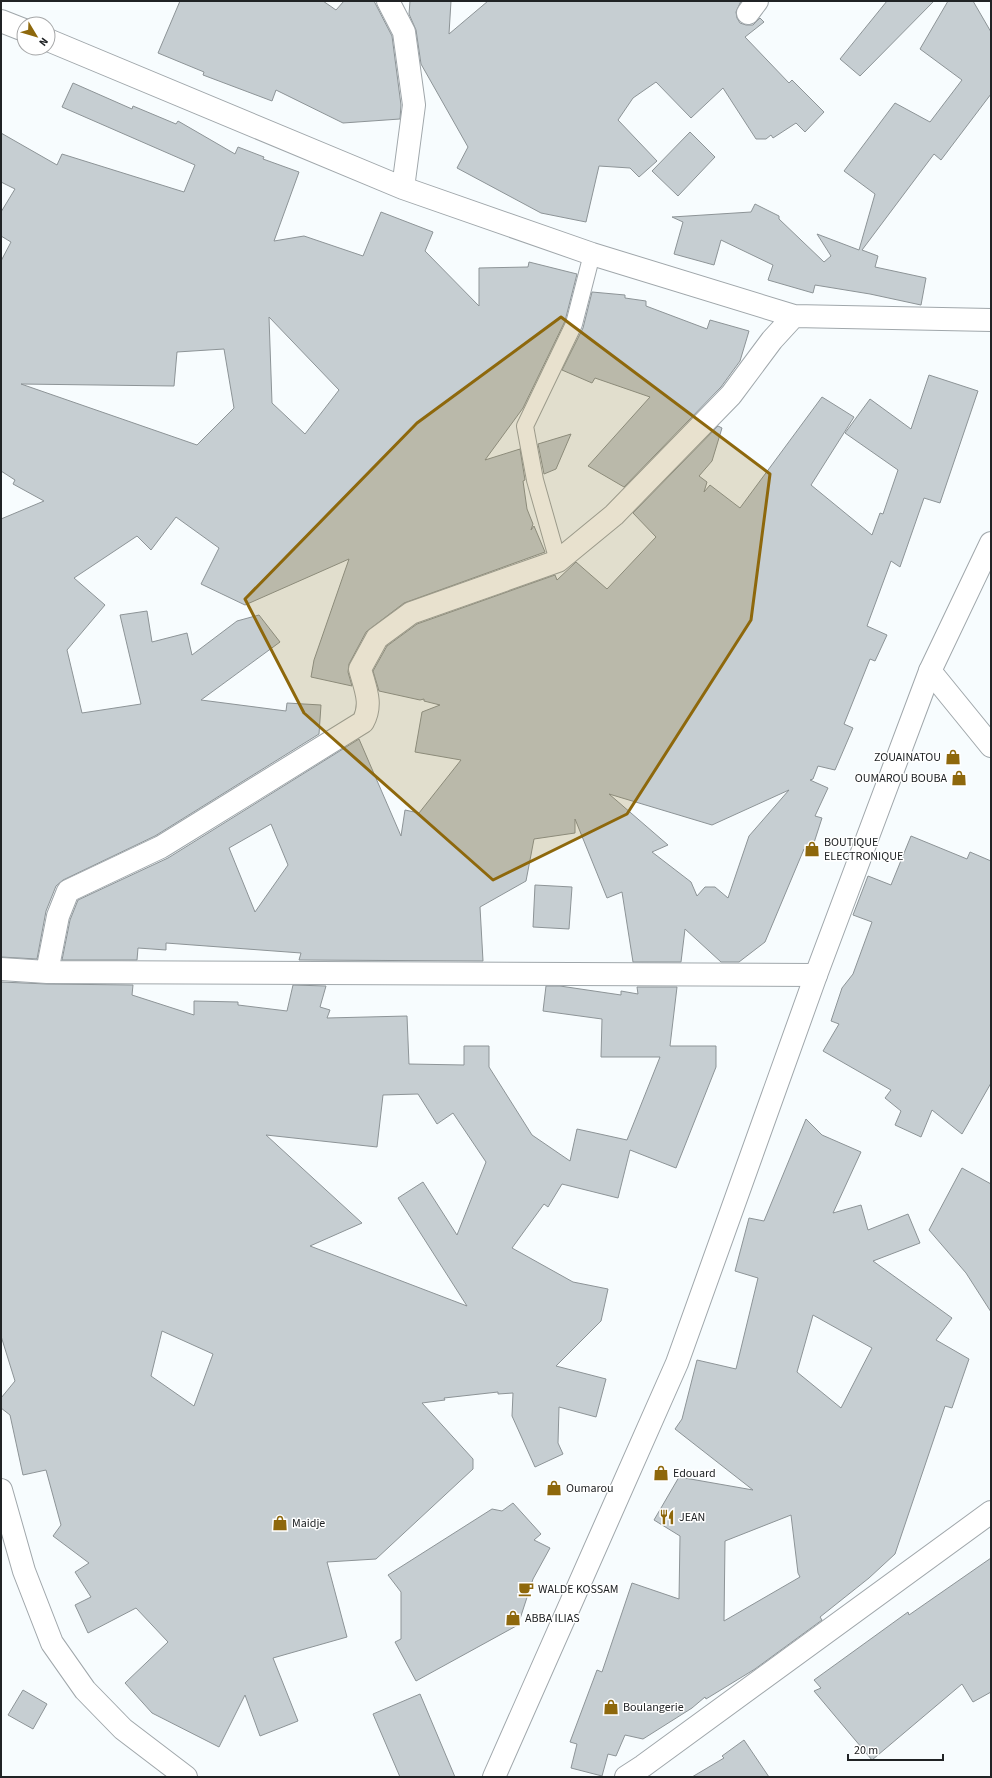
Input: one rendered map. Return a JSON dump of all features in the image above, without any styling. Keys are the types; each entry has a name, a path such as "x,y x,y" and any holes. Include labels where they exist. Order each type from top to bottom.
{"street":[{"path":"388,1 404,32 414,105 403,188"},
{"path":"1,21 16,27"},
{"path":"56,43 403,188 592,254 794,316 991,320"},
{"path":"47,972 58,916 68,891 161,847 363,722 368,713 369,702 360,670 377,638 411,613 558,561 614,515 731,395 772,340 794,316"},
{"path":"494,1777 677,1363 816,975 930,671 991,543"},
{"path":"930,671 991,746"},
{"path":"1,968 47,972 816,975"},
{"path":"1,1490 5,1518 52,1643 85,1690 123,1729 186,1777"},
{"path":"626,1777 991,1512"}],"lane":[{"path":"558,561 535,480 525,426 574,324 592,254"}],"highlighted area":[{"path":"561,317 770,474 751,620 627,814 493,880 304,713 245,599 417,423"}],"building":[{"path":"180,1 323,1 336,10 344,1 374,1 392,36 401,105 400,119 343,123 276,90 272,101 203,75 204,72 158,53"},
{"path":"410,1 451,1 449,34 488,1 741,1 736,12 740,23 753,25 760,18 764,22 745,37 789,83 792,80 824,112 805,132 796,123 773,138 771,135 766,139 756,139 723,88 691,118 656,82 633,98 618,120 657,161 639,177 630,168 599,166 586,222 541,213 457,168 468,147 421,64 416,30 409,14"},
{"path":"887,1 934,1 860,76 840,59"},
{"path":"948,1 973,1 991,32 991,94 941,160 934,154 862,250 878,256 875,267 926,278 921,305 870,294 815,285 813,293 768,280 773,265 721,240 714,265 674,254 683,222 672,217 751,212 755,204 779,216 779,219 824,262 831,256 817,234 859,250 875,194 844,171 895,103 930,122 962,80 920,49"},
{"path":"73,83 132,109 133,106 176,124 178,121 235,154 238,147 264,157 263,159 299,172 274,241 304,236 363,256 381,212 433,232 425,251 479,306 479,268 528,267 529,262 577,274 565,321 523,408 485,460 520,449 525,480 523,481 527,509 533,524 531,530 534,526 545,552 404,603 366,632 349,664 348,672 352,686 311,677 314,660 349,559 245,605 201,584 219,548 176,517 151,550 137,536 74,578 105,605 67,650 82,713 141,704 120,615 147,611 152,642 187,633 192,655 237,621 259,615 280,642 201,700 286,711 287,703 321,705 319,734 155,836 63,880 56,886 46,911 37,959 1,957 1,519 44,501 13,484 15,480 1,471 1,261 11,242 1,236 1,212 15,189 1,182 1,133 57,165 62,154 184,192 195,165 62,107","holes":["269,317 339,390 305,434 272,403","224,349 234,408 197,445 21,384 174,386 177,352"]},
{"path":"690,132 715,157 678,196 652,171"},
{"path":"592,292 625,295 625,298 646,301 646,306 707,329 710,320 749,331 740,361 721,387 624,487 588,466 650,397 595,378 592,383 562,370 583,328"},
{"path":"929,375 978,391 940,503 924,498 900,567 891,561 867,626 887,635 875,661 870,659 844,724 853,728 835,770 818,766 813,779 810,780 828,788 815,816 822,818 811,852 804,849 765,942 739,962 721,962 685,929 681,962 633,962 622,892 607,898 575,819 575,833 534,839 526,881 480,907 483,961 299,960 301,953 166,943 166,950 138,948 137,960 62,960 70,920 78,900 168,858 359,739 401,836 405,810 419,813 461,760 415,752 422,712 440,705 424,701 424,699 420,700 379,691 373,671 387,646 417,624 555,575 557,580 576,562 607,589 656,537 633,513 718,426 722,428 712,461 699,476 707,482 704,492 710,485 740,508 822,397 854,417 811,485 872,535 880,513 883,514 898,470 845,433 870,399 911,429","holes":["789,790 749,836 728,898 715,887 705,887 697,896 691,882 652,852 668,845 609,794 712,825","271,824 288,865 255,912 229,848"]},
{"path":"571,434 556,469 544,474 538,444"},
{"path":"911,836 967,859 970,852 991,861 991,1083 962,1134 932,1110 921,1137 895,1125 901,1111 885,1098 891,1090 823,1051 839,1024 831,1021 842,988 853,974 872,922 853,915 868,876 891,885"},
{"path":"535,885 572,887 569,929 533,927"},
{"path":"1,982 133,985 132,995 194,1015 194,1001 238,1002 238,1005 287,1011 293,985 326,986 320,1007 330,1010 327,1018 407,1016 409,1064 464,1065 464,1046 489,1046 489,1067 532,1135 570,1161 577,1129 627,1140 660,1057 601,1057 602,1019 543,1011 546,986 560,986 621,995 621,991 638,994 637,987 677,987 670,1046 716,1046 716,1067 676,1168 630,1150 618,1198 562,1184 548,1207 544,1204 512,1248 573,1282 608,1289 601,1321 556,1366 606,1379 596,1417 559,1407 558,1443 563,1454 535,1467 512,1416 513,1393 498,1394 498,1392 444,1398 445,1400 422,1403 473,1459 473,1469 376,1559 327,1562 347,1637 273,1658 298,1721 260,1736 245,1695 219,1747 152,1713 125,1683 168,1642 136,1608 88,1633 75,1605 91,1597 75,1572 89,1563 53,1536 61,1525 46,1470 23,1475 10,1415 1,1408 1,1398 15,1381 1,1336","holes":["418,1094 437,1124 453,1113 486,1162 457,1235 423,1182 398,1198 467,1306 310,1246 362,1223 266,1135 377,1147 383,1095","162,1331 213,1354 194,1406 151,1376"]},
{"path":"806,1119 822,1135 861,1152 833,1213 861,1205 868,1230 908,1214 920,1243 873,1261 952,1318 936,1340 969,1359 952,1408 945,1406 895,1554 869,1578 820,1617 822,1620 755,1669 706,1699 705,1697 692,1708 643,1739 625,1735 616,1756 608,1754 602,1776 571,1768 577,1744 570,1742 597,1670 602,1672 632,1583 679,1599 680,1536 654,1520 679,1477 753,1490 675,1429 682,1419 697,1360 736,1369 758,1278 735,1271 749,1218 764,1221","holes":["813,1315 872,1348 841,1408 797,1372","791,1515 798,1573 800,1577 724,1621 725,1541"]},
{"path":"962,1168 991,1184 991,1312 966,1273 929,1230"},
{"path":"513,1503 541,1534 534,1540 550,1548 533,1579 518,1625 416,1681 395,1642 401,1639 401,1592 388,1575 492,1509 502,1511"},
{"path":"991,1558 991,1692 973,1702 962,1684 872,1760 814,1691 821,1688 814,1680 908,1612 909,1615"},
{"path":"23,1690 47,1704 33,1729 8,1715"},
{"path":"420,1694 455,1777 400,1777 373,1714"},
{"path":"744,1740 769,1777 692,1777 724,1758 722,1756"}],"place":[{"name":"ZOUAINATOU","path":"953,757"},
{"name":"OUMAROU BOUBA","path":"959,778"},
{"name":"BOUTIQUE ELECTRONIQUE","path":"812,849"},
{"name":"Edouard","path":"661,1473"},
{"name":"Oumarou","path":"554,1488"},
{"name":"JEAN","path":"667,1517"},
{"name":"Maidje","path":"280,1523"},
{"name":"WALDE KOSSAM","path":"526,1589"},
{"name":"ABBA ILIAS","path":"513,1618"},
{"name":"Boulangerie","path":"611,1707"}]}
